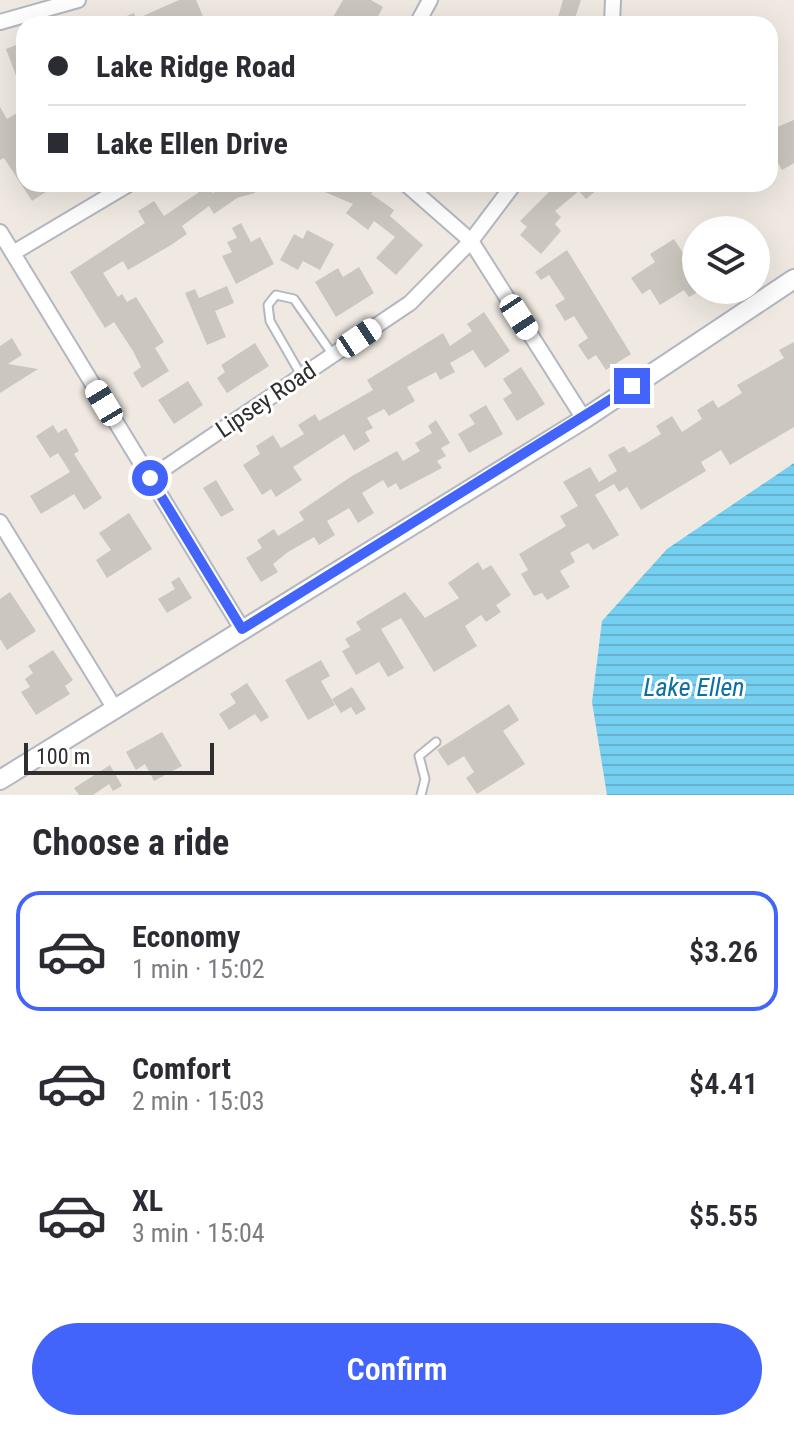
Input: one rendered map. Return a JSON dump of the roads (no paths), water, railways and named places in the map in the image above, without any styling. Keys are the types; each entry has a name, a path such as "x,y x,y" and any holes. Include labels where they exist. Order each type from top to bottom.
{"street":[{"path":"21,16 78,0"},
{"path":"13,253 116,192"},
{"path":"415,192 471,241 584,419"},
{"name":"Lipsey Road","path":"150,478 410,303 471,241 508,192"},
{"path":"0,232 242,629"},
{"path":"0,780 584,419 794,279"},
{"path":"0,522 115,709"}],"lane":[{"path":"301,376 270,321 268,305 276,295 294,299 333,355"},
{"path":"421,795 425,779 419,756 436,742"}],"water":[{"name":"Lake Ellen","path":"794,463 794,795 607,795 592,702 602,621 667,549"}]}
